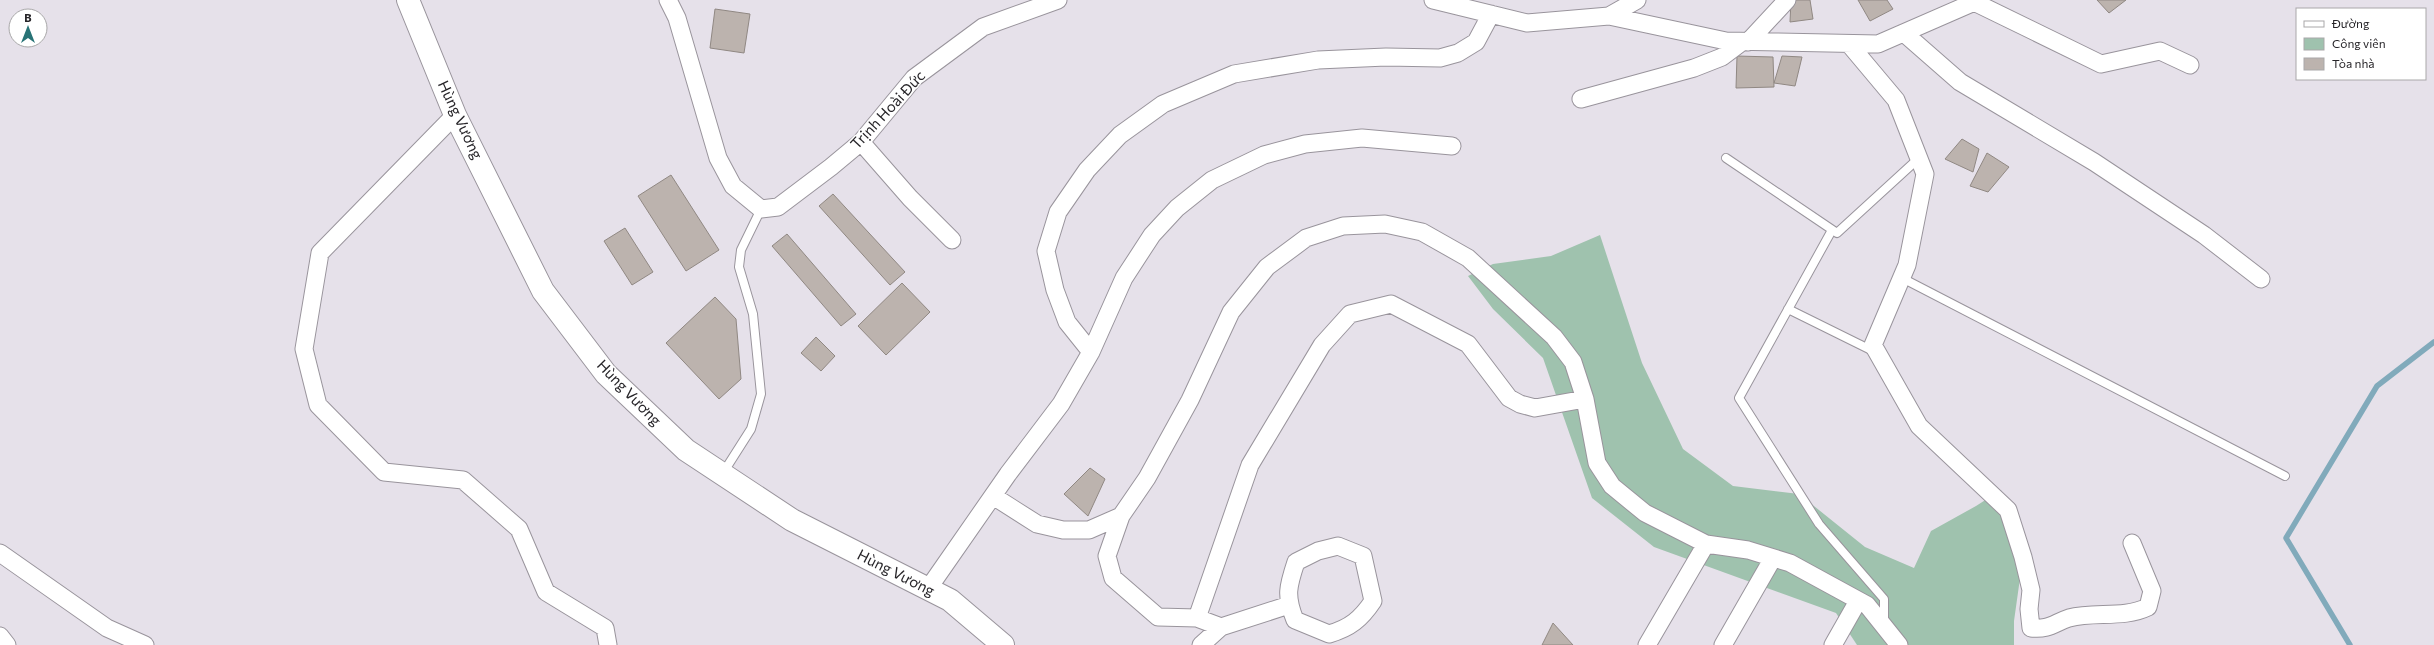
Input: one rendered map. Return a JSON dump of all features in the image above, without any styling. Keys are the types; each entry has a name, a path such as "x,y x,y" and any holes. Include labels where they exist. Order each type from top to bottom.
{"highway":[{"name":"Hùng Vương","path":"408,0 455,115 543,291 606,374 686,450 792,520 950,600 1003,645"}],"street":[{"path":"668,0 677,18 718,158 733,186 761,209"},
{"name":"Trịnh Hoài Đức","path":"761,209 778,207 861,142 914,78 977,31 983,27 1058,0"},
{"path":"1432,0 1528,22 1609,16 1726,41 1850,44 1878,44 1976,1 2101,64 2160,51 2190,65"},
{"path":"1609,16 1637,0"},
{"path":"1582,99 1694,68 1722,57 1745,42 1787,0"},
{"path":"1091,352 1067,322 1056,290 1046,250 1058,212 1087,170 1120,135 1164,104 1234,74 1318,60 1386,57 1440,58 1458,53 1476,42 1491,14"},
{"path":"1904,33 1960,82 2094,162 2204,235 2261,279"},
{"path":"1850,44 1896,100 1925,174 1907,265 1873,345 1919,426 2008,510 2023,557 2031,590 2029,609 2031,628 2043,629 2069,618 2137,612 2148,606 2152,591 2132,543"},
{"path":"455,115 320,253 304,349 318,405 384,472 463,480 519,530 546,592 605,628 608,645"},
{"path":"928,589 993,496 1061,404 1091,352 1124,278 1152,235 1177,208 1212,180 1264,155 1305,144 1362,138 1452,146"},
{"path":"861,142 910,198 952,240"},
{"path":"1221,627 1197,618 1158,617 1113,578 1107,556 1121,516 1147,478 1190,400 1231,312 1267,267 1306,238 1343,226 1385,224 1422,232 1468,258 1554,337 1573,362 1585,399 1597,463 1612,486 1645,513 1706,544 1748,550 1790,563 1867,605 1899,645"},
{"path":"1197,618 1250,464 1322,345 1350,314 1392,304 1468,344 1509,398 1520,404 1535,408 1585,399"},
{"path":"993,496 1036,524 1063,530 1089,530 1121,516"},
{"path":"1647,645 1706,544"},
{"path":"1338,546 1363,556 1373,602 1361,619 1344,630 1329,634 1295,620 1289,605 1288,585 1296,562 1318,551 1338,546"},
{"path":"0,553 107,628 145,645"},
{"path":"1723,645 1773,558"},
{"path":"1832,645 1858,601"},
{"path":"1201,645 1221,627 1289,605"},
{"path":"0,636 7,645"}],"lane":[{"path":"1726,158 1837,233 1919,158"},
{"path":"722,474 751,429 761,394 753,314 739,267 741,250 761,209"},
{"path":"1832,230 1738,398 1819,524 1884,599 1884,627"},
{"path":"1902,278 2285,476"},
{"path":"1788,309 1879,354"}],"green space":[{"path":"1600,235 1642,363 1683,449 1733,486 1799,494 1865,547 1914,568 1931,531 2001,490 2022,564 2014,621 2014,645 1857,645 1836,613 1654,547 1592,498 1543,358 1493,309 1468,276 1493,264 1551,256"}],"building":[{"path":"1791,0 1810,0 1813,19 1790,22"},
{"path":"1858,0 1887,0 1893,9 1870,21"},
{"path":"2097,0 2126,0 2109,13"},
{"path":"715,9 750,14 744,53 710,48"},
{"path":"1737,56 1773,57 1774,87 1736,88"},
{"path":"1782,56 1802,57 1795,86 1774,83"},
{"path":"1962,139 1979,149 1973,172 1945,159"},
{"path":"1987,153 2009,167 1988,192 1970,186"},
{"path":"671,175 719,250 686,271 638,196"},
{"path":"833,194 905,272 890,285 819,206"},
{"path":"625,228 653,272 632,285 604,241"},
{"path":"787,234 856,314 841,326 772,246"},
{"path":"902,283 930,312 886,355 858,326"},
{"path":"715,297 736,319 741,379 719,399 666,343"},
{"path":"816,337 835,356 821,371 801,353"},
{"path":"1090,468 1105,479 1088,516 1064,494"},
{"path":"1553,623 1573,645 1542,645"}],"waterway":[{"path":"2350,645 2286,538 2377,386 2434,342"}]}
